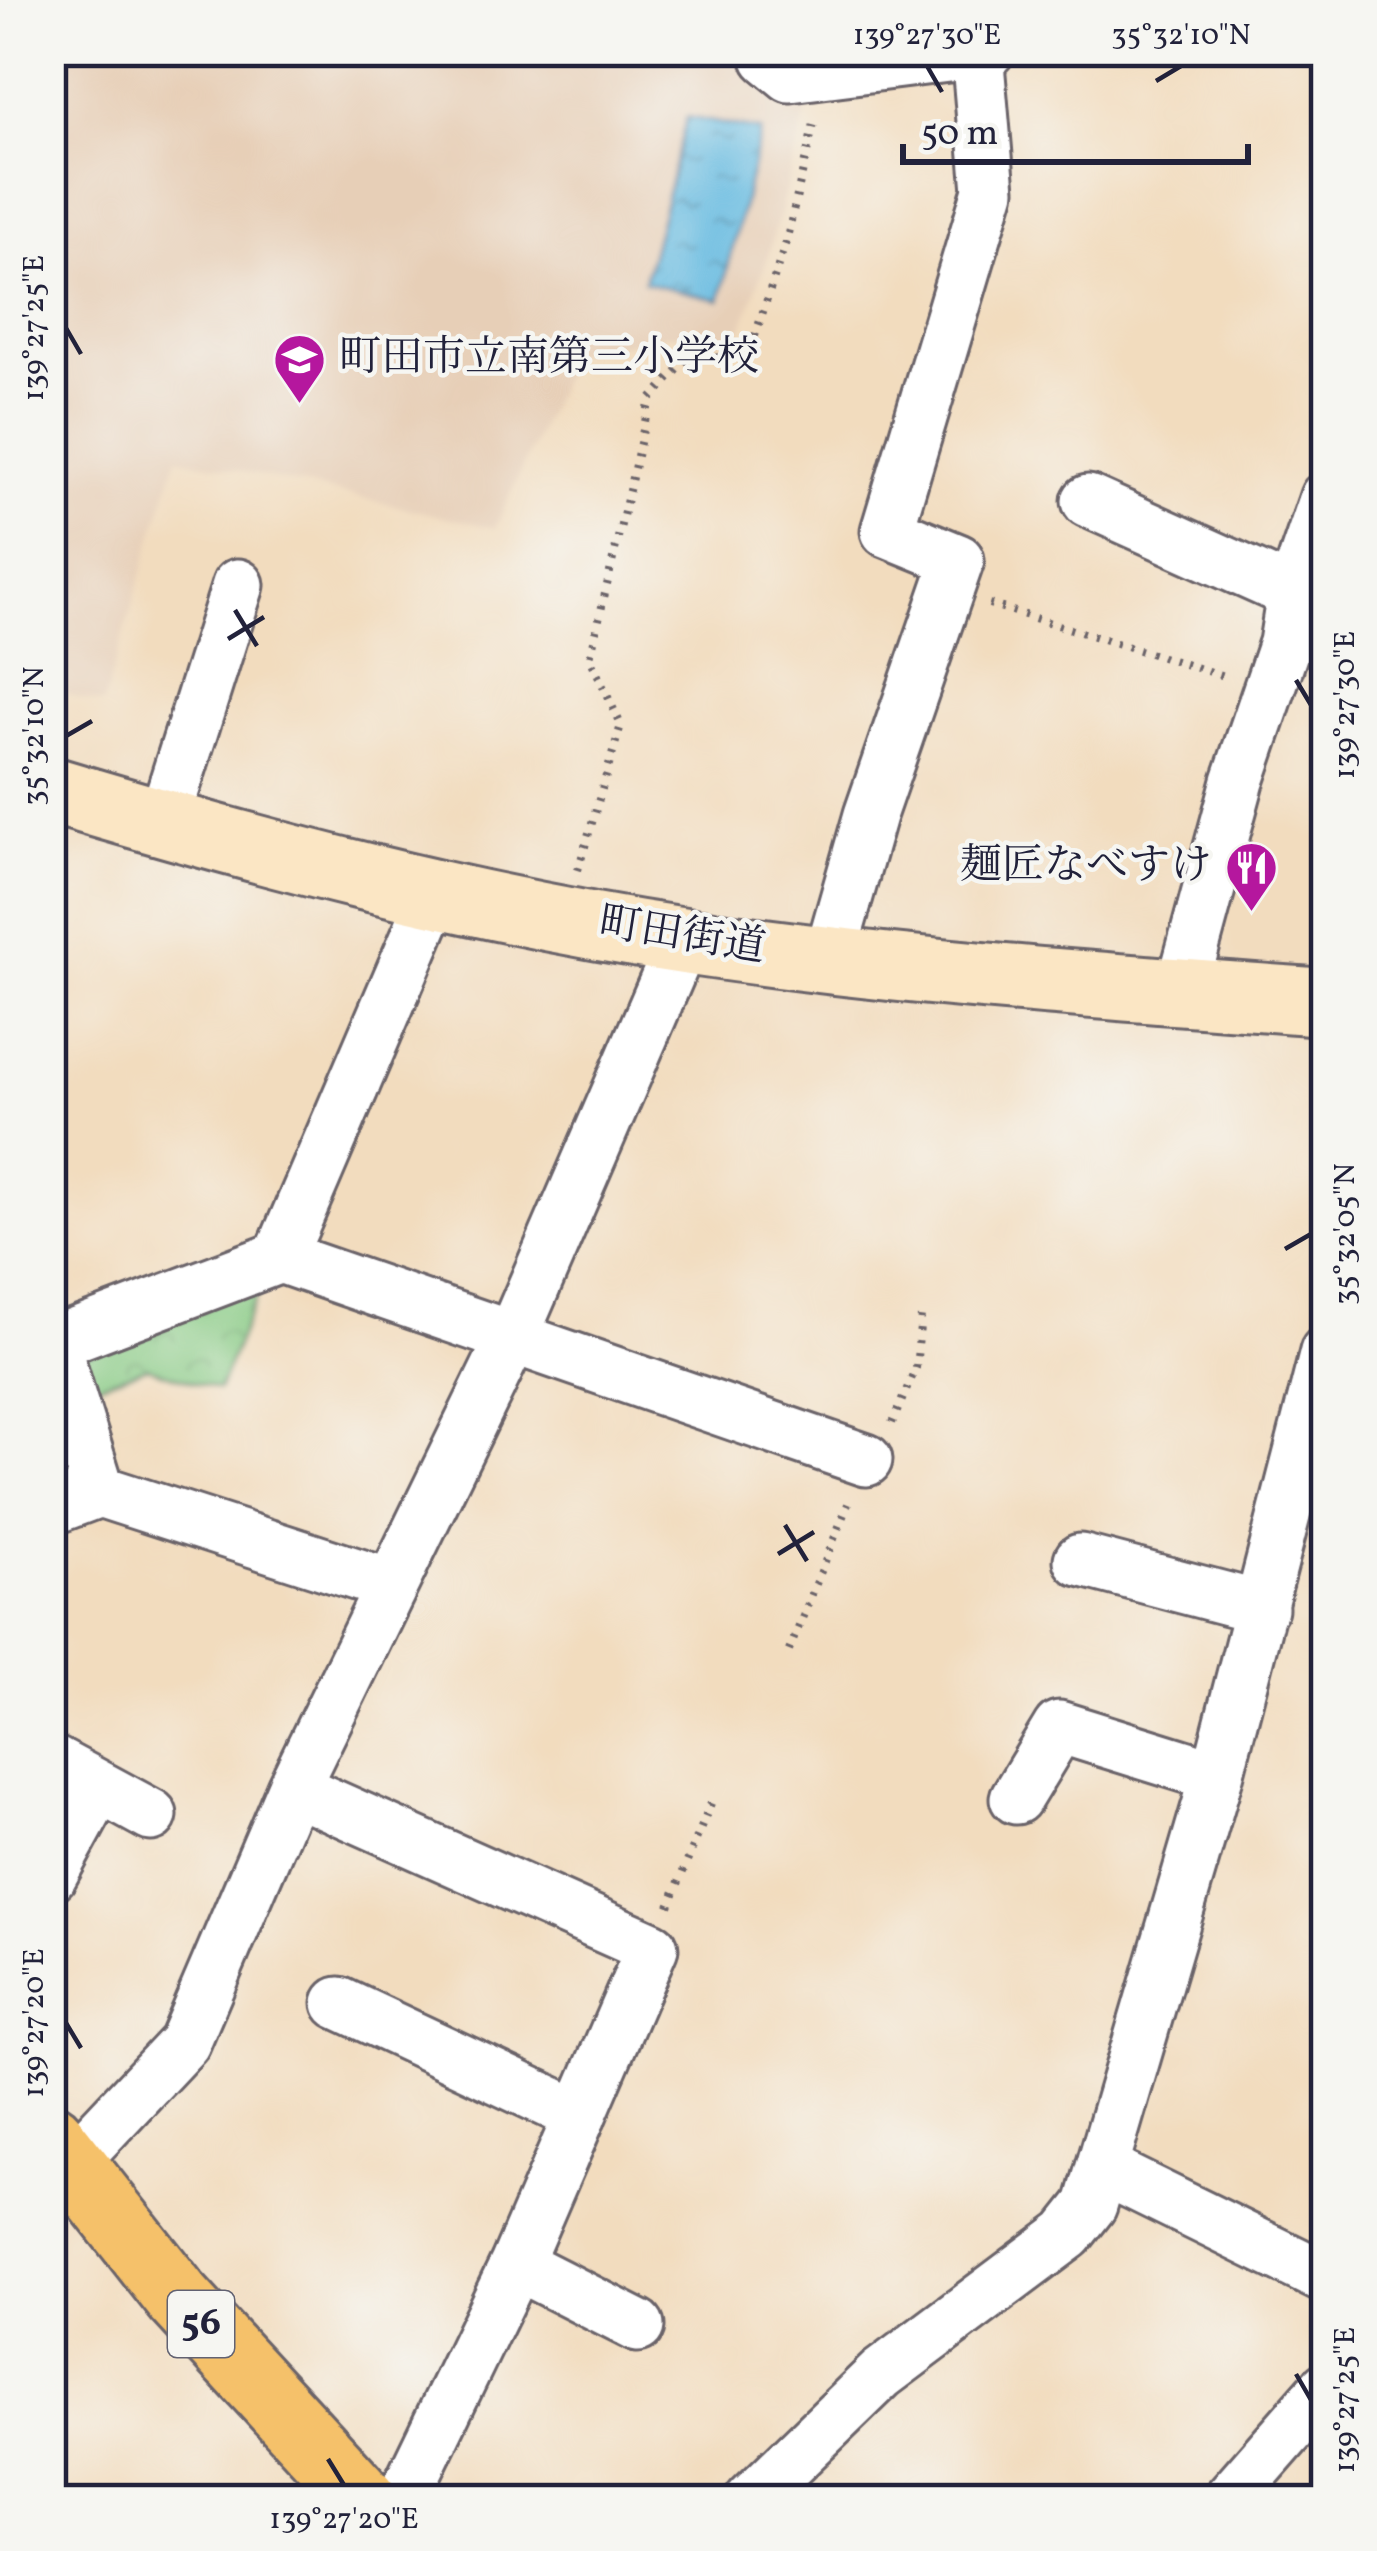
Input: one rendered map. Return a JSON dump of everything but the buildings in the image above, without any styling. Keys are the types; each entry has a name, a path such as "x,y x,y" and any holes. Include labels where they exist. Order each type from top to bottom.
{"main road":[{"name":"町田街道","path":"57,806 163,822 436,892 683,940 829,959 1326,1002"},
{"name":"56","path":"62,2149 177,2297 364,2500"}],"street":[{"path":"767,51 768,58 790,76 988,51"},
{"path":"829,959 870,815 958,560 887,531 989,190 977,52"},
{"path":"1181,992 1238,781 1294,659 1294,593 1326,496"},
{"path":"1088,501 1294,593"},
{"path":"163,822 238,585"},
{"path":"280,1257 436,892"},
{"path":"62,2149 184,2043 293,1788 512,1340 683,940"},
{"path":"99,1491 52,1344 280,1257 866,1460"},
{"path":"751,2500 880,2374 1068,2234 1091,2205 1217,1776 1323,1381"},
{"path":"51,1509 99,1491 390,1585"},
{"path":"1080,1560 1262,1608"},
{"path":"1016,1798 1059,1727 1217,1776"},
{"path":"51,1875 77,1775 151,1815"},
{"path":"293,1788 652,1948 516,2264 402,2500"},
{"path":"339,2003 580,2116"},
{"path":"1105,2169 1326,2278"},
{"path":"516,2264 638,2326"},
{"path":"1228,2500 1326,2388"}],"path":[{"path":"563,917 621,725 590,658 650,400 693,352 746,362 786,242 826,72"},
{"path":"948,591 1294,659"},
{"path":"652,1948 714,1796"}],"shaded area":[{"name":"町田市立南第三小学校","path":"51,51 746,51 812,92 768,256 737,344 672,334 573,354 495,528 177,457 103,704 51,690"}],"green space":[{"path":"263,1281 218,1390 147,1367 89,1387 80,1357"}],"water":[{"path":"687,117 761,131 720,300 644,282"}],"place":[{"name":"町田市立南第三小学校","path":"300,405"},
{"name":"麺匠なべすけ","path":"1251,913"}]}
